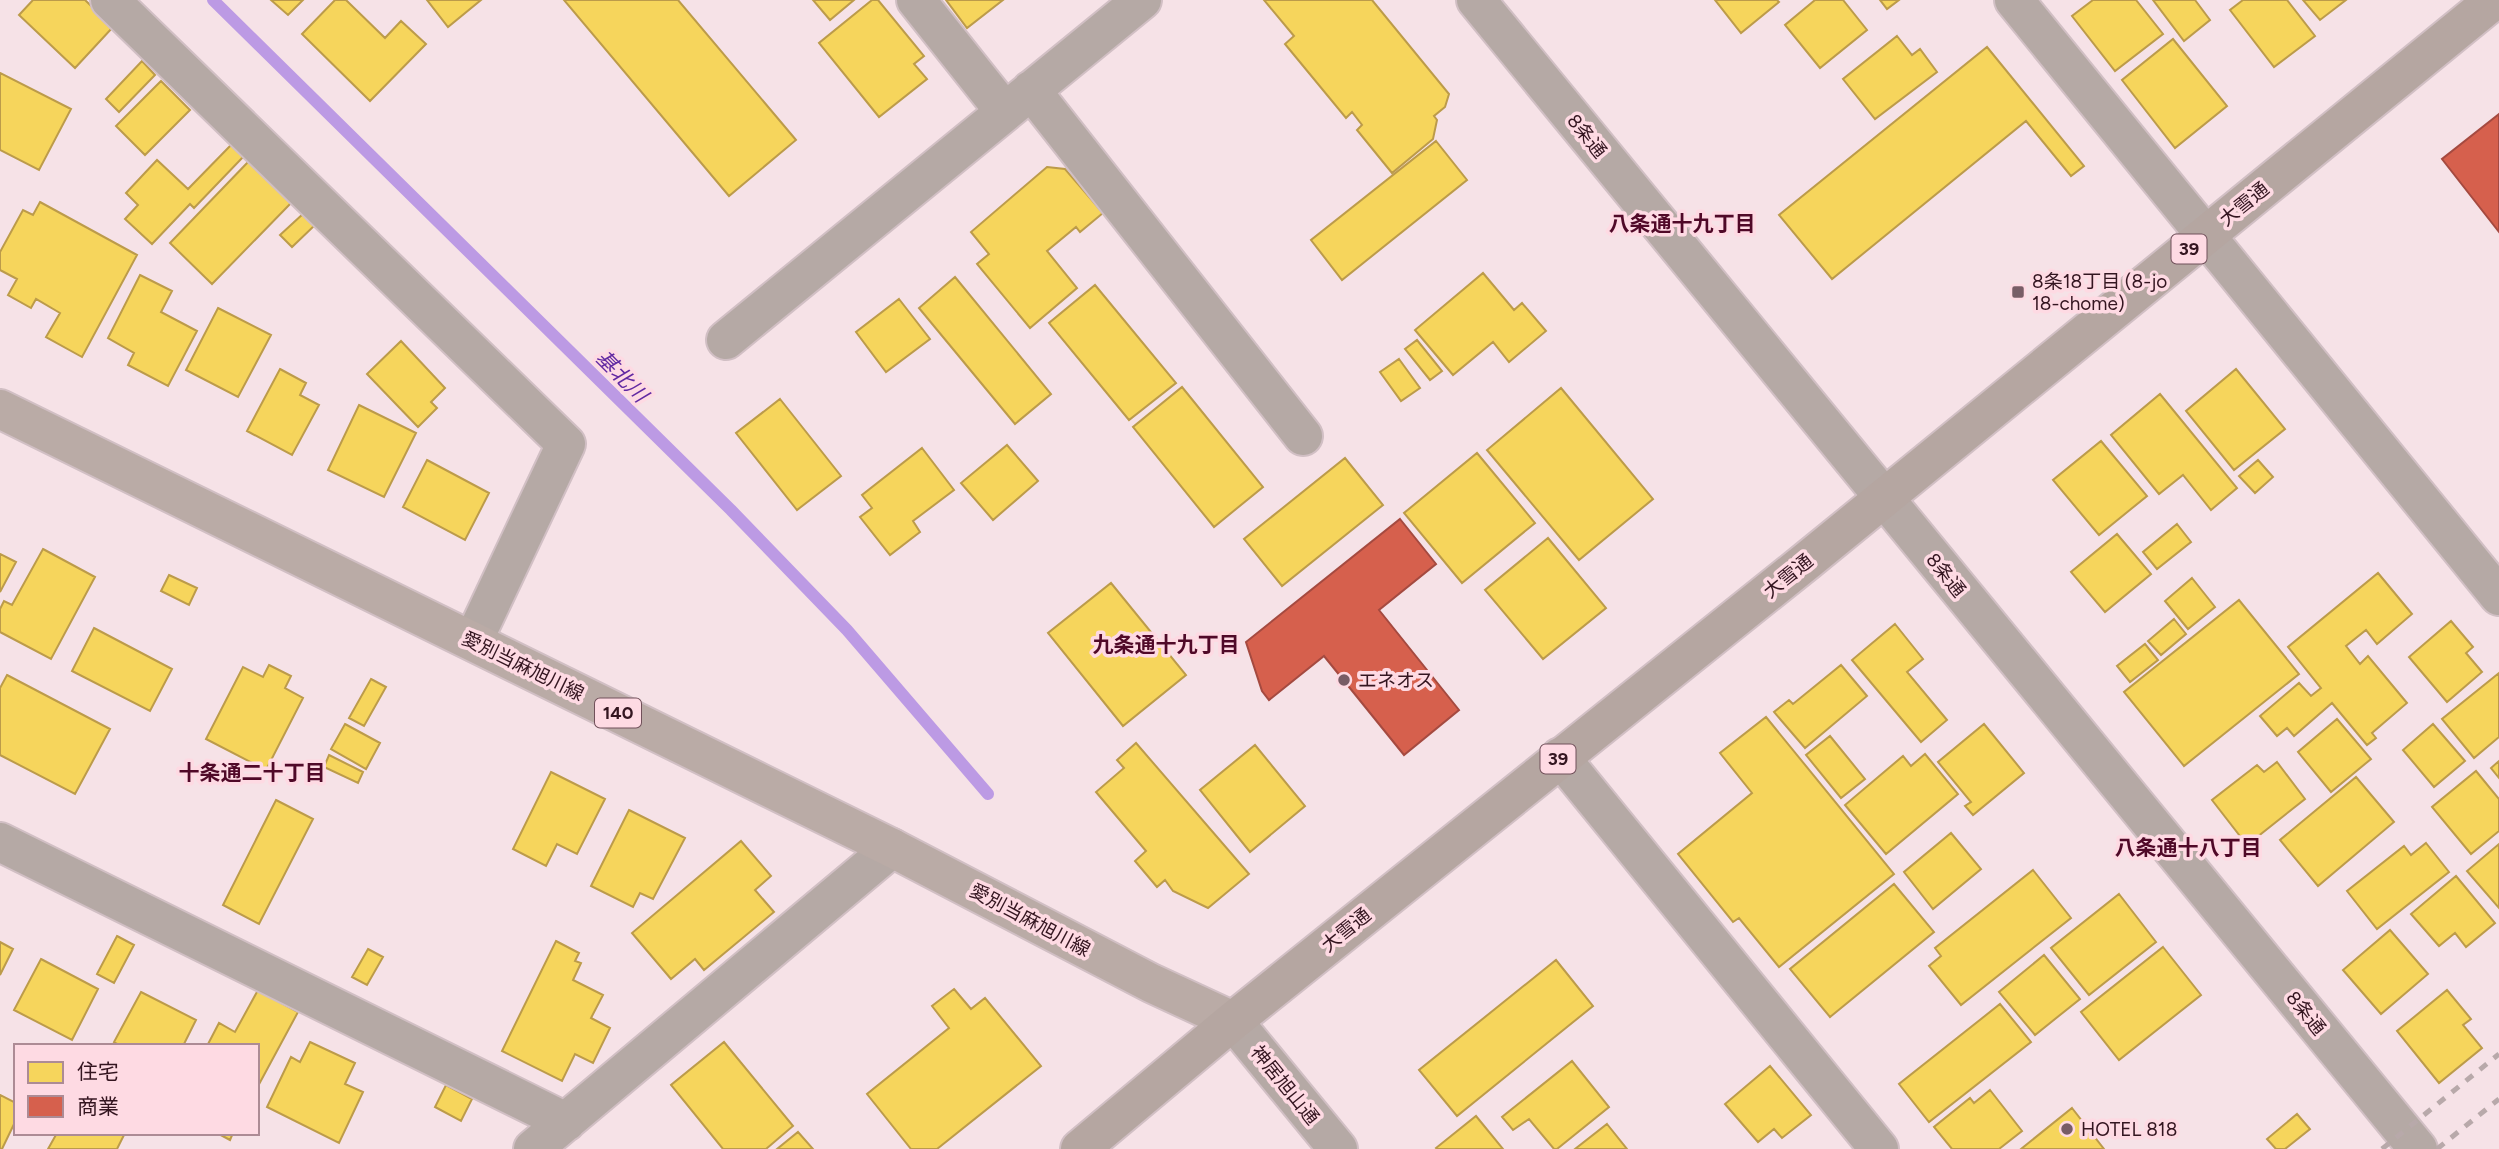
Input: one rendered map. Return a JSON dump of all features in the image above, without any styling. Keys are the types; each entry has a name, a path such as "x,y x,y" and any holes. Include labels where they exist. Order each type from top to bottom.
{"highway":[{"name":"大雪通","path":"1080,1149 1233,1021 1884,497 2494,0"}],"main road":[{"name":"愛別当麻旭川線","path":"0,409 892,848 1151,983 1233,1021"}],"street":[{"path":"110,0 566,444 473,641"},
{"path":"916,0 1018,101 1303,436"},
{"path":"726,340 1142,0"},
{"name":"8条通","path":"1476,0 2418,1149"},
{"path":"2014,0 2499,596"},
{"path":"1560,757 1879,1149"},
{"path":"0,842 566,1122"},
{"path":"533,1149 892,848"},
{"name":"神居旭山通","path":"1233,1021 1338,1149"}],"building: 住宅":[{"path":"33,0 85,0 113,27 75,68 19,15"},
{"path":"271,0 303,0 288,15"},
{"path":"335,0 346,0 385,38 401,21 426,44 370,101 302,34"},
{"path":"427,0 481,0 448,27"},
{"path":"564,0 678,0 796,140 729,196"},
{"path":"813,0 854,0 830,20"},
{"path":"872,0 878,0 924,56 914,64 927,79 879,117 819,43"},
{"path":"946,0 1003,0 967,28"},
{"path":"1264,0 1372,0 1449,94 1445,107 1434,116 1437,120 1433,139 1392,173 1357,130 1362,125 1352,112 1346,118 1285,44 1294,36"},
{"path":"1715,0 1777,0 1779,2 1741,33"},
{"path":"1815,0 1843,0 1867,30 1820,68 1785,25"},
{"path":"1880,0 1899,0 1887,9"},
{"path":"2093,0 2136,0 2163,34 2115,71 2072,16"},
{"path":"2153,0 2195,0 2210,20 2184,41"},
{"path":"2243,0 2287,0 2315,36 2274,67 2230,10"},
{"path":"2303,0 2346,0 2320,20"},
{"path":"1897,36 1912,55 1920,49 1937,72 1875,119 1843,79"},
{"path":"2173,39 2227,106 2175,148 2122,80"},
{"path":"1987,47 2084,166 2071,176 2026,121 1832,279 1779,215"},
{"path":"142,61 155,75 119,112 106,99"},
{"path":"0,73 71,109 39,170 0,150"},
{"path":"161,81 190,110 145,155 116,126"},
{"path":"1436,141 1467,180 1342,280 1311,240"},
{"path":"232,144 244,156 194,208 190,204 152,244 125,219 138,205 126,193 157,160 188,189"},
{"path":"249,161 292,202 212,284 170,243"},
{"path":"1047,167 1065,169 1103,213 1080,232 1076,227 1047,251 1077,288 1030,328 977,264 989,254 971,232"},
{"path":"40,202 137,255 82,357 46,337 60,313 36,299 31,308 8,295 17,279 0,270 0,252 23,210 33,215"},
{"path":"304,213 315,225 292,247 280,235"},
{"path":"1483,273 1514,310 1522,303 1546,331 1509,362 1493,342 1453,375 1415,330"},
{"path":"140,275 172,291 161,312 197,331 168,386 128,365 134,353 108,338"},
{"path":"955,277 1051,394 1015,424 919,308"},
{"path":"1095,285 1176,383 1129,420 1049,323"},
{"path":"899,299 930,339 886,372 856,332"},
{"path":"218,308 271,335 238,397 186,370"},
{"path":"1417,340 1442,371 1430,380 1405,349"},
{"path":"401,341 445,388 431,402 437,408 418,427 367,374"},
{"path":"1399,359 1420,388 1401,401 1380,372"},
{"path":"280,369 306,383 300,395 319,405 292,455 247,431"},
{"path":"2236,369 2285,429 2234,470 2186,411"},
{"path":"1182,387 1263,487 1214,527 1133,427"},
{"path":"1561,388 1653,499 1579,560 1487,450"},
{"path":"2160,394 2237,488 2211,510 2183,475 2159,494 2111,435"},
{"path":"780,399 841,476 797,510 736,433"},
{"path":"359,405 416,433 384,497 328,470"},
{"path":"2101,441 2147,496 2099,535 2053,480"},
{"path":"1007,445 1038,481 993,520 961,483"},
{"path":"922,448 954,490 913,521 920,532 890,555 860,517 872,508 862,495"},
{"path":"1477,453 1535,523 1462,583 1404,513"},
{"path":"1345,458 1383,505 1282,586 1244,539"},
{"path":"427,460 489,493 465,540 403,507"},
{"path":"2258,460 2273,477 2255,493 2239,476"},
{"path":"2177,524 2191,542 2157,569 2143,552"},
{"path":"2117,534 2151,574 2105,612 2071,572"},
{"path":"1548,538 1606,608 1543,659 1485,590"},
{"path":"43,549 95,577 51,659 0,632 0,609 4,601 12,605"},
{"path":"0,554 16,562 0,592"},
{"path":"2378,573 2412,614 2377,644 2366,630 2346,646 2360,664 2368,656 2407,703 2372,733 2376,738 2367,745 2332,703 2294,736 2287,728 2277,736 2260,716 2299,683 2311,696 2321,688 2288,647"},
{"path":"169,575 197,588 189,605 161,591"},
{"path":"2192,578 2215,607 2188,629 2165,601"},
{"path":"1111,583 1186,675 1123,726 1048,633"},
{"path":"2239,600 2299,674 2184,766 2124,692"},
{"path":"2174,619 2186,634 2161,655 2148,641"},
{"path":"2451,621 2473,647 2466,653 2482,672 2447,702 2409,657"},
{"path":"1895,624 1923,659 1907,672 1947,720 1921,742 1852,660"},
{"path":"94,628 172,669 150,711 72,671"},
{"path":"2145,644 2158,660 2130,682 2117,666"},
{"path":"269,665 291,676 285,688 303,698 266,770 206,739 243,667 263,677"},
{"path":"1841,665 1867,696 1805,748 1774,712 1789,700 1793,704"},
{"path":"2499,673 2499,737 2474,758 2442,719"},
{"path":"7,675 110,729 75,794 0,755 0,688"},
{"path":"371,679 386,687 364,726 349,718"},
{"path":"1766,717 1894,874 1779,967 1739,918 1733,922 1678,854 1752,793 1720,753"},
{"path":"2337,719 2371,759 2331,792 2298,752"},
{"path":"345,724 380,743 366,769 331,749"},
{"path":"1984,724 2024,773 1973,815 1965,806 1971,802 1938,762"},
{"path":"2433,724 2465,761 2434,787 2403,750"},
{"path":"1830,736 1865,779 1841,798 1806,755"},
{"path":"1136,743 1249,874 1208,908 1173,891 1165,880 1157,887 1135,861 1146,851 1096,792 1124,768 1117,760"},
{"path":"1255,745 1305,806 1250,852 1200,790"},
{"path":"1925,754 1958,794 1886,854 1845,805 1903,756 1911,766"},
{"path":"329,755 363,772 358,783 324,767"},
{"path":"2499,761 2499,778 2491,768"},
{"path":"2277,762 2305,799 2247,845 2212,800 2257,765 2264,772"},
{"path":"2476,771 2499,799 2499,831 2471,854 2432,807"},
{"path":"551,772 605,799 577,854 557,844 546,866 513,849"},
{"path":"2356,777 2394,822 2318,886 2280,840"},
{"path":"276,800 313,819 259,924 223,905"},
{"path":"629,810 685,838 653,899 640,893 633,907 591,886"},
{"path":"1951,833 1981,869 1933,909 1904,872"},
{"path":"741,841 771,876 755,890 774,912 704,970 695,959 671,979 632,933"},
{"path":"2426,843 2449,872 2377,929 2347,891 2404,846 2411,855"},
{"path":"2499,844 2499,908 2467,871"},
{"path":"2033,870 2071,918 1961,1005 1929,966 1941,956 1935,948"},
{"path":"2456,876 2495,923 2466,947 2455,933 2439,946 2411,914"},
{"path":"1894,884 1934,932 1830,1017 1790,969"},
{"path":"2119,894 2156,942 2089,995 2051,948"},
{"path":"2390,930 2428,974 2381,1014 2343,970"},
{"path":"117,936 134,945 114,983 97,974"},
{"path":"556,941 579,953 575,961 581,963 573,980 603,995 591,1018 610,1028 593,1063 575,1054 562,1081 502,1051"},
{"path":"0,942 13,949 0,975"},
{"path":"2163,947 2201,995 2119,1060 2081,1012"},
{"path":"368,949 383,957 367,985 352,977"},
{"path":"2044,955 2080,999 2035,1035 1999,992"},
{"path":"41,959 98,989 72,1040 14,1010"},
{"path":"1556,960 1593,1006 1457,1116 1419,1070"},
{"path":"954,989 971,1009 985,998 1041,1066 937,1149 911,1149 867,1094 949,1028 932,1006"},
{"path":"258,990 298,1012 259,1084 259,1044 208,1044 219,1023 235,1032"},
{"path":"2447,990 2471,1019 2463,1025 2482,1048 2439,1083 2397,1031"},
{"path":"141,992 196,1020 184,1044 114,1042"},
{"path":"2000,1004 2031,1042 1929,1122 1899,1084"},
{"path":"310,1042 355,1063 345,1084 363,1092 339,1143 267,1107 291,1057 300,1062"},
{"path":"724,1042 793,1126 766,1149 723,1149 671,1085"},
{"path":"1572,1061 1609,1107 1557,1149 1554,1149 1529,1119 1513,1130 1502,1117"},
{"path":"1770,1066 1811,1115 1782,1138 1774,1129 1758,1142 1725,1104"},
{"path":"446,1085 472,1099 461,1121 435,1107"},
{"path":"1990,1090 2022,1131 1999,1149 1952,1149 1934,1127 1970,1098 1974,1103"},
{"path":"0,1095 14,1102 14,1124 0,1149"},
{"name":"HOTEL 818","path":"2072,1108 2104,1149 2021,1149"},
{"path":"2297,1114 2310,1129 2285,1149 2276,1149 2267,1139"},
{"path":"1476,1116 1503,1149 1436,1148"},
{"path":"1607,1124 1627,1149 1575,1149"},
{"path":"798,1132 813,1149 777,1149"},
{"path":"56,1135 124,1135 117,1149 48,1149"}],"building: 商業":[{"path":"2499,114 2499,232 2442,159"},
{"path":"1400,519 1436,564 1379,610 1459,710 1404,755 1324,656 1269,700 1262,691 1246,642"}],"waterway":[{"name":"基北川","path":"213,0 731,510 847,630 988,794"}],"railway":[{"path":"2382,1149 2499,1054"},
{"path":"2437,1149 2499,1099"}],"place":[{"name":"8条18丁目 (8-jo 18-chome)","path":"2018,292"},
{"name":"エネオス","path":"1344,680"},
{"name":"HOTEL 818","path":"2067,1129"}],"district":[{"name":"八条通十九丁目","path":"1682,223"},
{"name":"九条通十九丁目","path":"1166,644"},
{"name":"十条通二十丁目","path":"252,772"},
{"name":"八条通十八丁目","path":"2188,847"}]}
